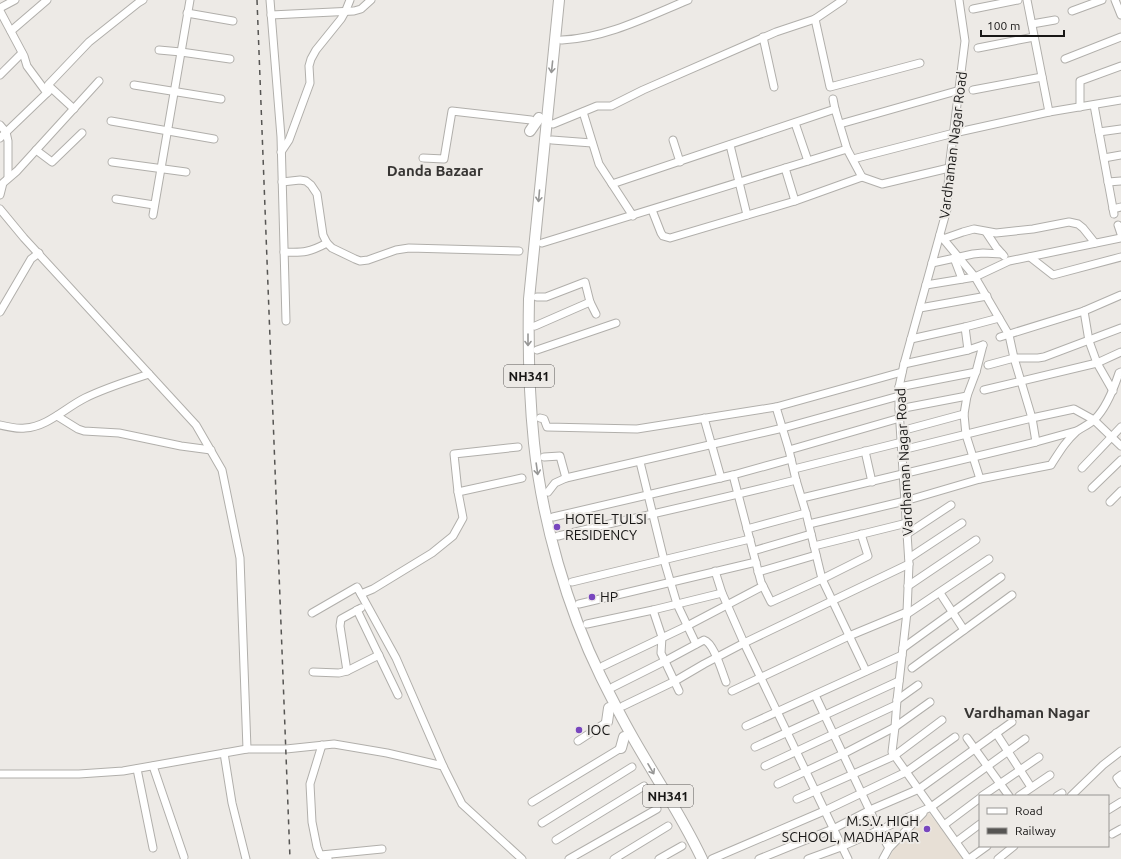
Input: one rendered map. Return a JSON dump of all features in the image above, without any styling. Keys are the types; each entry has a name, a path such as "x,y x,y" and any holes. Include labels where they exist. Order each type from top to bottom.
{"highway":[{"name":"NH341","path":"539,456 530,386 529,304 545,132 560,40 558,0"},
{"path":"530,132 535,119"},
{"path":"545,132 553,124"},
{"path":"529,304 537,297"},
{"name":"NH341","path":"542,436 538,476 554,535 568,596 581,633 628,736 670,798 702,859"},
{"name":"NH341","path":"553,517 554,535"},
{"path":"607,722 609,708"},
{"path":"621,748 628,736"}],"street":[{"path":"0,8 15,0"},
{"path":"11,31 46,0"},
{"path":"0,138 49,90 48,85 89,42 143,0"},
{"path":"152,215 190,0"},
{"path":"270,0 281,152 286,321"},
{"path":"281,152 289,140 310,83 309,66 311,59 346,10 350,0"},
{"path":"271,15 361,10 371,0"},
{"path":"560,40 575,40 620,28 688,0"},
{"path":"553,124 597,106 611,106 643,90 763,37 815,19 843,0"},
{"name":"Vardhaman Nagar Road","path":"894,756 892,752 896,727 896,703 907,613 909,561 899,408 899,387 932,263 942,237 947,209 949,168 960,90 965,40 959,0"},
{"path":"973,9 1018,0"},
{"path":"1027,0 1049,112"},
{"path":"1072,11 1102,0"},
{"path":"1115,0 1121,15"},
{"path":"0,11 22,53 27,66 49,90 74,109"},
{"path":"187,13 233,22"},
{"path":"815,19 830,87 920,63"},
{"path":"1032,24 1055,20"},
{"path":"763,37 774,87"},
{"path":"978,48 1034,37"},
{"path":"1065,59 1121,37"},
{"path":"159,50 230,60"},
{"path":"0,75 22,53"},
{"path":"1080,107 1080,81 1121,66"},
{"path":"973,90 1042,76"},
{"path":"0,195 3,183 17,171 99,81"},
{"path":"134,85 221,99"},
{"path":"840,124 960,90"},
{"path":"833,99 847,149 862,177"},
{"path":"853,159 954,133 1049,112 1121,100"},
{"path":"1094,105 1113,211 1121,207"},
{"path":"612,184 835,109"},
{"path":"423,158 444,159 452,111 535,119"},
{"path":"583,112 599,164 633,216"},
{"path":"111,121 214,139"},
{"path":"795,123 808,161"},
{"path":"0,125 6,132 8,141 8,178"},
{"path":"1099,132 1121,129"},
{"path":"36,150 52,162 82,133"},
{"path":"552,140 592,143"},
{"path":"673,140 680,162"},
{"path":"730,145 747,216"},
{"path":"542,244 847,149"},
{"path":"1104,158 1121,155"},
{"path":"112,162 186,172"},
{"path":"785,168 795,201"},
{"path":"652,210 661,233 666,238 747,216 795,201 862,177 882,184 949,168"},
{"path":"282,182 300,180 306,181 311,185 317,194 323,235 328,243 332,248 360,261 409,248 519,252"},
{"path":"1108,182 1121,181"},
{"path":"116,199 154,206"},
{"path":"0,209 24,238 196,425 222,470 240,558 247,749"},
{"path":"1036,442 1032,418 1008,335 975,277 956,258 942,237 974,230 986,232 1007,232 1069,222 1078,224 1083,228 1095,243"},
{"path":"1118,225 1121,234"},
{"path":"986,232 1009,261"},
{"path":"926,285 975,277 1009,261 1121,238"},
{"path":"284,252 309,252 328,243"},
{"path":"0,312 28,264 39,253"},
{"path":"932,263 983,253 1002,254"},
{"path":"1030,257 1054,275 1121,257"},
{"path":"956,258 962,279"},
{"path":"537,297 546,297 585,282 590,302 596,314"},
{"path":"1000,337 1084,311 1121,295"},
{"path":"920,308 987,296"},
{"path":"535,326 590,302"},
{"path":"1084,311 1089,341 1097,363 1113,390"},
{"path":"911,339 999,318"},
{"path":"537,350 616,323"},
{"path":"964,327 968,350"},
{"path":"988,365 1014,358 1038,358 1089,341 1121,328"},
{"path":"904,364 968,350 983,345 976,372 967,396 964,414 966,435 980,479"},
{"path":"984,390 1097,363 1121,352"},
{"path":"540,418 544,419 547,427 637,429 776,407 902,372"},
{"path":"899,387 976,372"},
{"path":"809,524 905,501 980,479 1051,465 1064,444 1079,430 1094,420 1113,390 1119,373 1121,372"},
{"path":"0,425 30,428 57,416 89,396 149,374"},
{"path":"548,492 555,483 566,478 783,428 899,396"},
{"path":"899,408 967,396"},
{"path":"776,407 809,524 822,579 866,671"},
{"path":"902,450 1074,409 1094,420 1121,446"},
{"path":"901,431 964,414"},
{"path":"57,416 78,430 119,433 176,446 211,450"},
{"path":"704,418 721,478"},
{"path":"789,450 900,418"},
{"path":"1082,468 1121,427"},
{"path":"802,498 904,475 1079,430"},
{"path":"794,469 902,442"},
{"path":"361,594 373,589 432,554 453,536 463,518 458,492 454,454 518,447"},
{"path":"865,451 872,482"},
{"path":"539,456 560,456 566,478"},
{"path":"553,517 721,478 791,459"},
{"path":"1092,488 1121,460"},
{"path":"640,462 664,560 677,604 696,644"},
{"path":"733,475 758,572 771,602 868,556 861,534"},
{"path":"458,492 522,478"},
{"path":"554,535 738,495 796,480"},
{"path":"1110,502 1121,491"},
{"path":"907,534 951,505"},
{"path":"747,529 806,513"},
{"path":"814,546 906,523"},
{"path":"623,706 675,681 744,643 832,601 909,561 962,523"},
{"path":"753,551 811,534"},
{"path":"572,582 750,539"},
{"path":"908,586 976,540"},
{"path":"758,572 816,555"},
{"path":"732,691 849,636 907,613 940,593 989,559"},
{"path":"579,604 756,562"},
{"path":"715,571 722,593 744,643 848,859"},
{"path":"746,726 866,671 902,652 952,612 1001,577"},
{"path":"603,666 687,626 763,586"},
{"path":"312,613 357,587 396,658 443,766 462,804 522,859"},
{"path":"587,624 722,593"},
{"path":"940,593 964,630"},
{"path":"912,668 1012,595"},
{"path":"347,671 340,626 341,619 366,604"},
{"path":"357,610 398,695"},
{"path":"652,610 662,637 661,653 679,690"},
{"path":"613,687 705,640 709,643 717,657 726,682"},
{"path":"313,672 339,673 347,671 379,655"},
{"path":"755,747 824,714 899,681"},
{"path":"765,766 896,703 918,685"},
{"path":"815,695 879,830 890,848"},
{"path":"778,784 806,772 896,727 930,702"},
{"path":"797,800 894,756 942,720"},
{"path":"578,741 607,722"},
{"path":"759,859 833,829 870,810 919,790 1012,722"},
{"path":"996,733 1031,788"},
{"path":"712,859 824,811 861,792 906,772 955,737"},
{"path":"967,738 1008,795"},
{"path":"884,859 890,848 928,809 1025,740"},
{"path":"0,774 79,774 137,769 247,749 286,748 334,744 388,753 443,766"},
{"path":"322,745 310,784 312,822 317,846 320,855 328,859"},
{"path":"532,802 621,748"},
{"path":"1072,795 1103,765 1121,751"},
{"path":"224,753 232,802 246,859"},
{"path":"894,756 919,790 928,809 944,825 969,859 986,847"},
{"path":"984,795 1039,757"},
{"path":"153,766 184,857"},
{"path":"542,823 632,767"},
{"path":"137,769 153,848"},
{"path":"1020,795 1050,775"},
{"path":"1121,775 1117,778 1121,784"},
{"path":"556,840 644,786"},
{"path":"944,825 979,799"},
{"path":"1109,809 1121,802"},
{"path":"569,859 657,809"},
{"path":"808,859 842,847 928,809"},
{"path":"956,842 979,825"},
{"path":"614,859 668,826"},
{"path":"1112,834 1121,829"},
{"path":"660,859 682,846"},
{"path":"998,859 1013,847"},
{"path":"320,855 382,849"}],"shaded area":[{"name":"M.S.V. HIGH SCHOOL, MADHAPAR","path":"928,812 965,859 889,859 895,846"}],"railway":[{"path":"257,0 290,859"}],"place":[{"name":"HOTEL TULSI RESIDENCY","path":"557,527"},
{"name":"HP","path":"592,597"},
{"name":"IOC","path":"579,730"},
{"name":"M.S.V. HIGH SCHOOL, MADHAPAR","path":"927,829"}],"district":[{"name":"Danda Bazaar","path":"435,170"},
{"name":"Vardhaman Nagar","path":"1027,712"}]}
